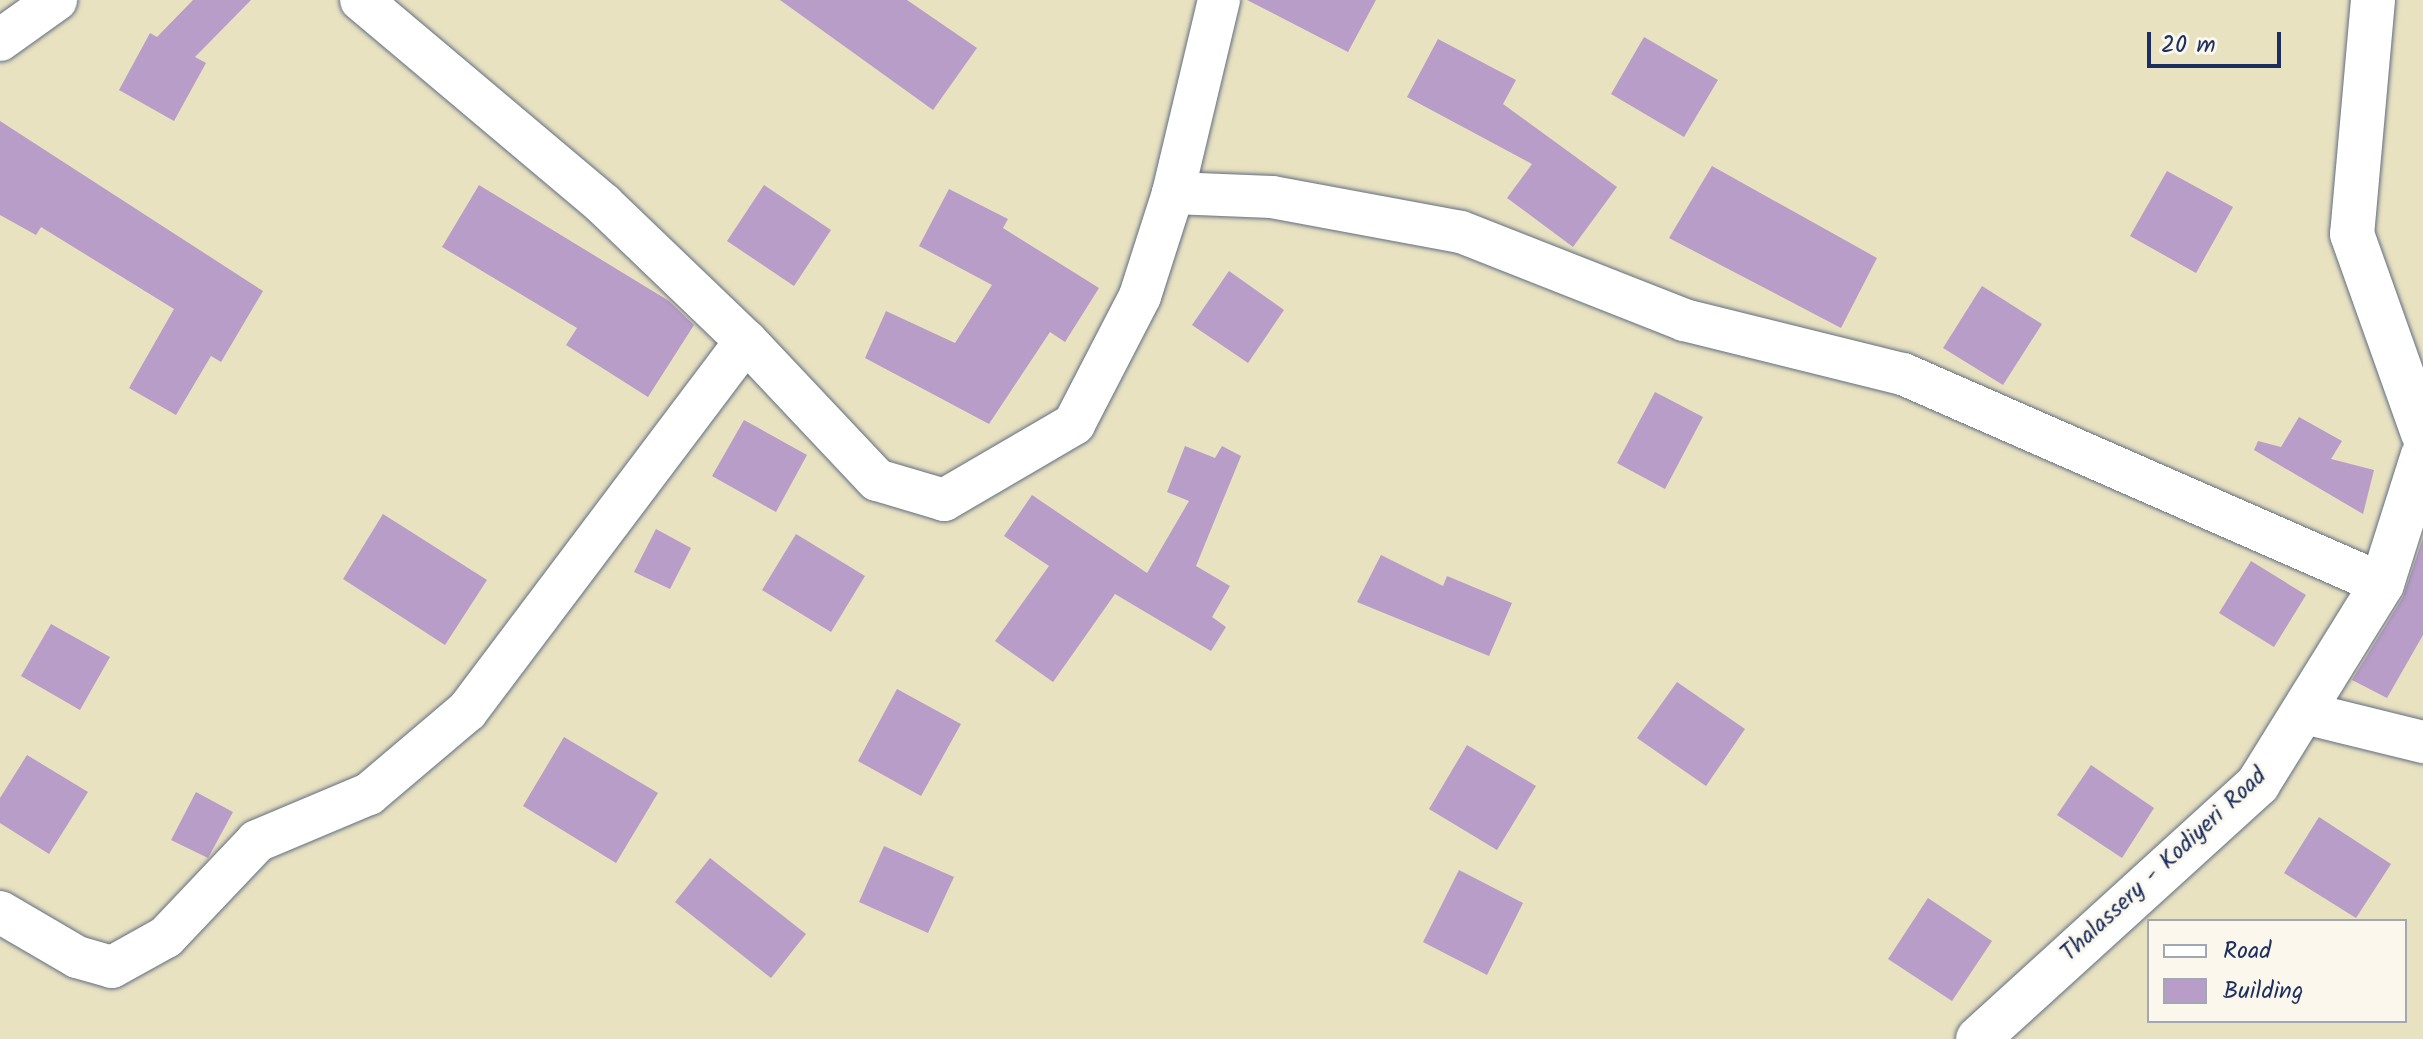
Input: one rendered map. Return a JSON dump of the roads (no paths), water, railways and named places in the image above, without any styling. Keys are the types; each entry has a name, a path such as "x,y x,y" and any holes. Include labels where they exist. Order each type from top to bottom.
{"main road":[{"path":"2373,0 2352,234 2423,433"},
{"name":"Thalassery - Kodiyeri Road","path":"1978,1039 2258,784 2305,713 2382,584 2423,455"}],"street":[{"path":"0,40 56,0"},
{"path":"361,0 603,204 746,341 877,480 944,500 1074,424 1140,296 1173,193 1219,0"},
{"path":"1173,193 1272,197 1461,232 1684,320 1903,374 2382,584"},
{"path":"0,912 77,957 112,967 166,937 257,841 369,794 467,711 746,341"},
{"path":"2305,713 2423,742"}]}
